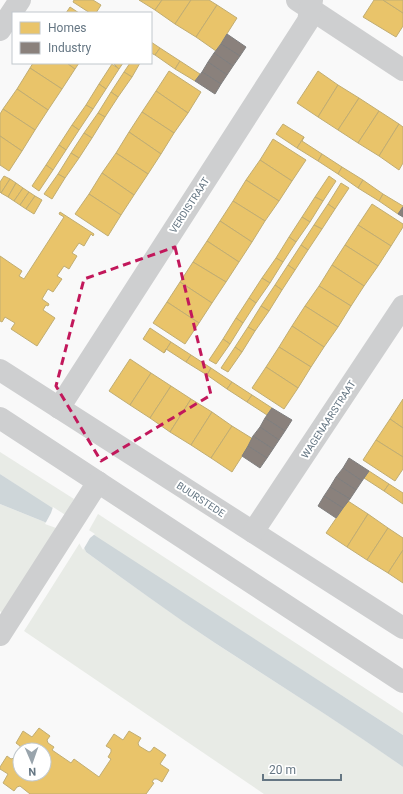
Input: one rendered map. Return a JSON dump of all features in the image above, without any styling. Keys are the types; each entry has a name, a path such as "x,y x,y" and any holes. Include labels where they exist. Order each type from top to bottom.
{"street":[{"path":"0,30 20,0"},
{"path":"307,3 403,70"},
{"name":"VERDISTRAAT","path":"59,408 308,21 307,3"},
{"name":"WAGENAARSTRAAT","path":"254,532 403,306"},
{"name":"BUURSTEDE","path":"0,370 403,628"},
{"path":"0,418 403,682"},
{"path":"0,635 98,482"}],"highlighted area":[{"path":"175,247 211,395 101,461 56,386 84,279"}],"shaded area":[{"path":"0,452 74,499 64,517 0,474"},
{"path":"0,474 403,735 403,767 333,719 166,610 86,552 81,541 57,527 0,504"},
{"path":"0,504 57,527 2,613 0,611"},
{"path":"98,514 403,713 403,735 88,532"},
{"path":"81,541 86,552 167,610 403,767 403,794 264,794 24,631"}],"pier":[{"path":"53,507 95,534 90,538 83,550 79,543 56,528 45,524"}],"building: Homes":[{"path":"74,0 93,0 101,5 97,12 88,12 73,2"},
{"path":"139,0 162,0 155,10"},
{"path":"162,0 191,0 175,24 155,10"},
{"path":"191,0 209,0 217,5 196,37 175,24"},
{"path":"374,0 383,0 403,13 403,26 396,37 363,17"},
{"path":"383,0 403,0 403,13"},
{"path":"217,5 237,18 216,51 196,37"},
{"path":"70,7 78,12 67,12"},
{"path":"152,43 160,48 155,55 152,54"},
{"path":"160,48 180,61 175,69 155,55"},
{"path":"180,61 200,74 195,81 175,69"},
{"path":"32,64 68,64 75,69 62,89 30,68"},
{"path":"68,64 78,64 75,69"},
{"path":"112,64 119,69 106,89 99,84"},
{"path":"114,64 122,64 119,69"},
{"path":"129,64 139,64 132,77 124,72"},
{"path":"30,68 62,89 48,110 17,89"},
{"path":"169,71 201,92 188,113 156,91"},
{"path":"318,71 338,85 318,117 297,103"},
{"path":"124,72 132,77 118,97 111,92"},
{"path":"99,84 106,89 93,109 86,105"},
{"path":"338,85 359,98 338,130 318,117"},
{"path":"17,89 48,110 35,130 3,109"},
{"path":"156,91 188,113 174,133 142,112"},
{"path":"111,92 118,97 105,117 98,113"},
{"path":"359,98 379,111 358,143 338,130"},
{"path":"86,105 93,109 79,130 72,125"},
{"path":"3,109 35,130 22,151 0,136 0,114"},
{"path":"379,111 399,124 379,156 358,143"},
{"path":"142,112 174,133 161,154 129,132"},
{"path":"98,113 105,117 92,138 84,133"},
{"path":"283,124 304,137 297,148 276,134"},
{"path":"399,124 403,127 403,163 399,170 379,156"},
{"path":"72,125 79,130 66,150 59,145"},
{"path":"129,132 161,154 148,174 116,153"},
{"path":"84,133 92,138 79,158 71,153"},
{"path":"0,136 22,151 9,171 0,165"},
{"path":"304,137 302,141 322,154 318,161 297,148"},
{"path":"273,139 306,160 292,181 260,160"},
{"path":"59,145 66,150 53,170 46,165"},
{"path":"71,153 79,158 65,178 58,174"},
{"path":"116,153 148,174 134,195 102,173"},
{"path":"322,154 342,167 338,174 318,161"},
{"path":"260,160 292,181 279,201 246,180"},
{"path":"46,165 53,170 39,191 32,186"},
{"path":"342,167 363,180 358,188 338,174"},
{"path":"102,173 134,195 121,215 89,194"},
{"path":"58,174 65,178 52,199 44,194"},
{"path":"4,176 10,179 1,193 0,182"},
{"path":"329,176 336,181 323,201 315,197"},
{"path":"10,179 16,183 8,197 1,193"},
{"path":"246,180 279,201 265,221 233,201"},
{"path":"363,180 383,194 379,201 358,188"},
{"path":"16,183 23,188 14,201 8,197"},
{"path":"341,183 349,188 335,209 328,204"},
{"path":"23,188 29,192 20,205 14,201"},
{"path":"29,192 35,196 26,209 20,205"},
{"path":"89,194 121,215 108,236 75,214"},
{"path":"383,194 403,206 398,214 379,201"},
{"path":"35,196 42,200 34,214 26,209"},
{"path":"315,197 323,201 310,222 302,217"},
{"path":"233,201 265,221 252,242 220,221"},
{"path":"328,204 335,209 322,229 314,225"},
{"path":"372,204 403,224 403,227 391,246 358,225"},
{"path":"60,212 94,234 93,236 91,234 84,246 79,243 72,253 77,256 69,269 64,266 57,276 62,279 53,292 48,289 42,299 49,304 48,306 46,305 43,310 55,318 37,346 11,329 15,323 5,317 2,322 0,321 0,256 22,271 19,276 24,279 64,217 59,214"},
{"path":"302,217 310,222 296,242 289,237"},
{"path":"220,221 252,242 239,262 207,241"},
{"path":"314,225 322,229 308,250 301,245"},
{"path":"358,225 391,246 378,266 345,245"},
{"path":"289,237 296,242 283,262 276,258"},
{"path":"207,241 239,262 226,282 193,262"},
{"path":"301,245 308,250 295,270 288,265"},
{"path":"345,245 378,266 364,286 332,265"},
{"path":"276,258 283,262 270,283 262,278"},
{"path":"193,262 226,282 212,303 180,282"},
{"path":"288,265 295,270 282,290 275,285"},
{"path":"332,265 364,286 351,306 319,286"},
{"path":"262,278 270,283 256,303 249,298"},
{"path":"180,282 212,303 199,323 167,302"},
{"path":"275,285 282,290 269,311 261,306"},
{"path":"319,286 351,306 338,327 305,306"},
{"path":"249,298 256,303 243,323 236,318"},
{"path":"167,302 199,323 185,344 153,323"},
{"path":"261,306 269,311 255,331 248,327"},
{"path":"305,306 338,327 324,347 292,326"},
{"path":"236,318 243,323 230,344 223,339"},
{"path":"292,326 324,347 311,367 279,347"},
{"path":"248,327 255,331 242,352 235,347"},
{"path":"150,328 171,342 164,353 143,339"},
{"path":"223,339 230,344 216,364 209,360"},
{"path":"171,342 191,355 186,362 166,349"},
{"path":"235,347 242,352 228,372 221,368"},
{"path":"279,347 311,367 298,388 266,367"},
{"path":"191,355 211,368 207,375 186,362"},
{"path":"130,359 151,373 130,405 109,391"},
{"path":"266,367 298,388 284,409 252,388"},
{"path":"211,368 232,382 227,389 207,375"},
{"path":"151,373 171,386 150,418 130,405"},
{"path":"232,382 252,395 247,402 227,389"},
{"path":"171,386 191,399 170,432 150,418"},
{"path":"252,395 272,408 267,415 247,402"},
{"path":"191,399 212,412 191,445 170,432"},
{"path":"403,399 403,428 390,419"},
{"path":"212,412 232,426 211,458 191,445"},
{"path":"390,419 403,428 403,457 376,440"},
{"path":"232,426 253,439 232,472 211,458"},
{"path":"376,440 403,457 403,469 395,481 363,460"},
{"path":"369,471 389,484 384,491 364,478"},
{"path":"389,484 403,493 403,504 384,491"},
{"path":"348,501 368,514 347,547 326,533"},
{"path":"368,514 388,528 367,560 347,547"},
{"path":"388,528 403,538 403,550 388,573 367,560"},
{"path":"403,550 403,583 388,573"},
{"path":"39,728 50,736 47,740 48,742 17,742 23,731 32,737"},
{"path":"129,731 141,738 138,743 139,746 149,752 154,747 166,755 160,764 169,770 162,782 154,779 152,782 154,783 146,794 30,794 20,786 14,791 3,783 8,774 0,769 0,767 7,756 11,759 12,782 52,782 52,750 71,763 74,759 99,777 111,759 108,757 111,749 106,746 114,734 123,740"}],"building: Industry":[{"path":"227,34 246,47 240,56 221,44"},
{"path":"221,44 240,56 233,66 214,53"},
{"path":"214,53 233,66 227,75 208,62"},
{"path":"208,62 227,75 221,84 202,72"},
{"path":"202,72 221,84 215,94 195,81"},
{"path":"403,207 403,217 398,214"},
{"path":"272,408 292,420 285,431 265,418"},
{"path":"265,418 285,431 279,440 260,427"},
{"path":"260,427 279,440 273,449 253,436"},
{"path":"253,436 273,449 267,458 248,446"},
{"path":"248,446 267,458 260,468 242,456"},
{"path":"349,458 369,471 362,481 343,468"},
{"path":"343,468 362,481 356,490 336,477"},
{"path":"336,477 356,490 350,499 330,487"},
{"path":"330,487 350,499 343,508 324,496"},
{"path":"324,496 343,508 336,518 318,506"}]}
